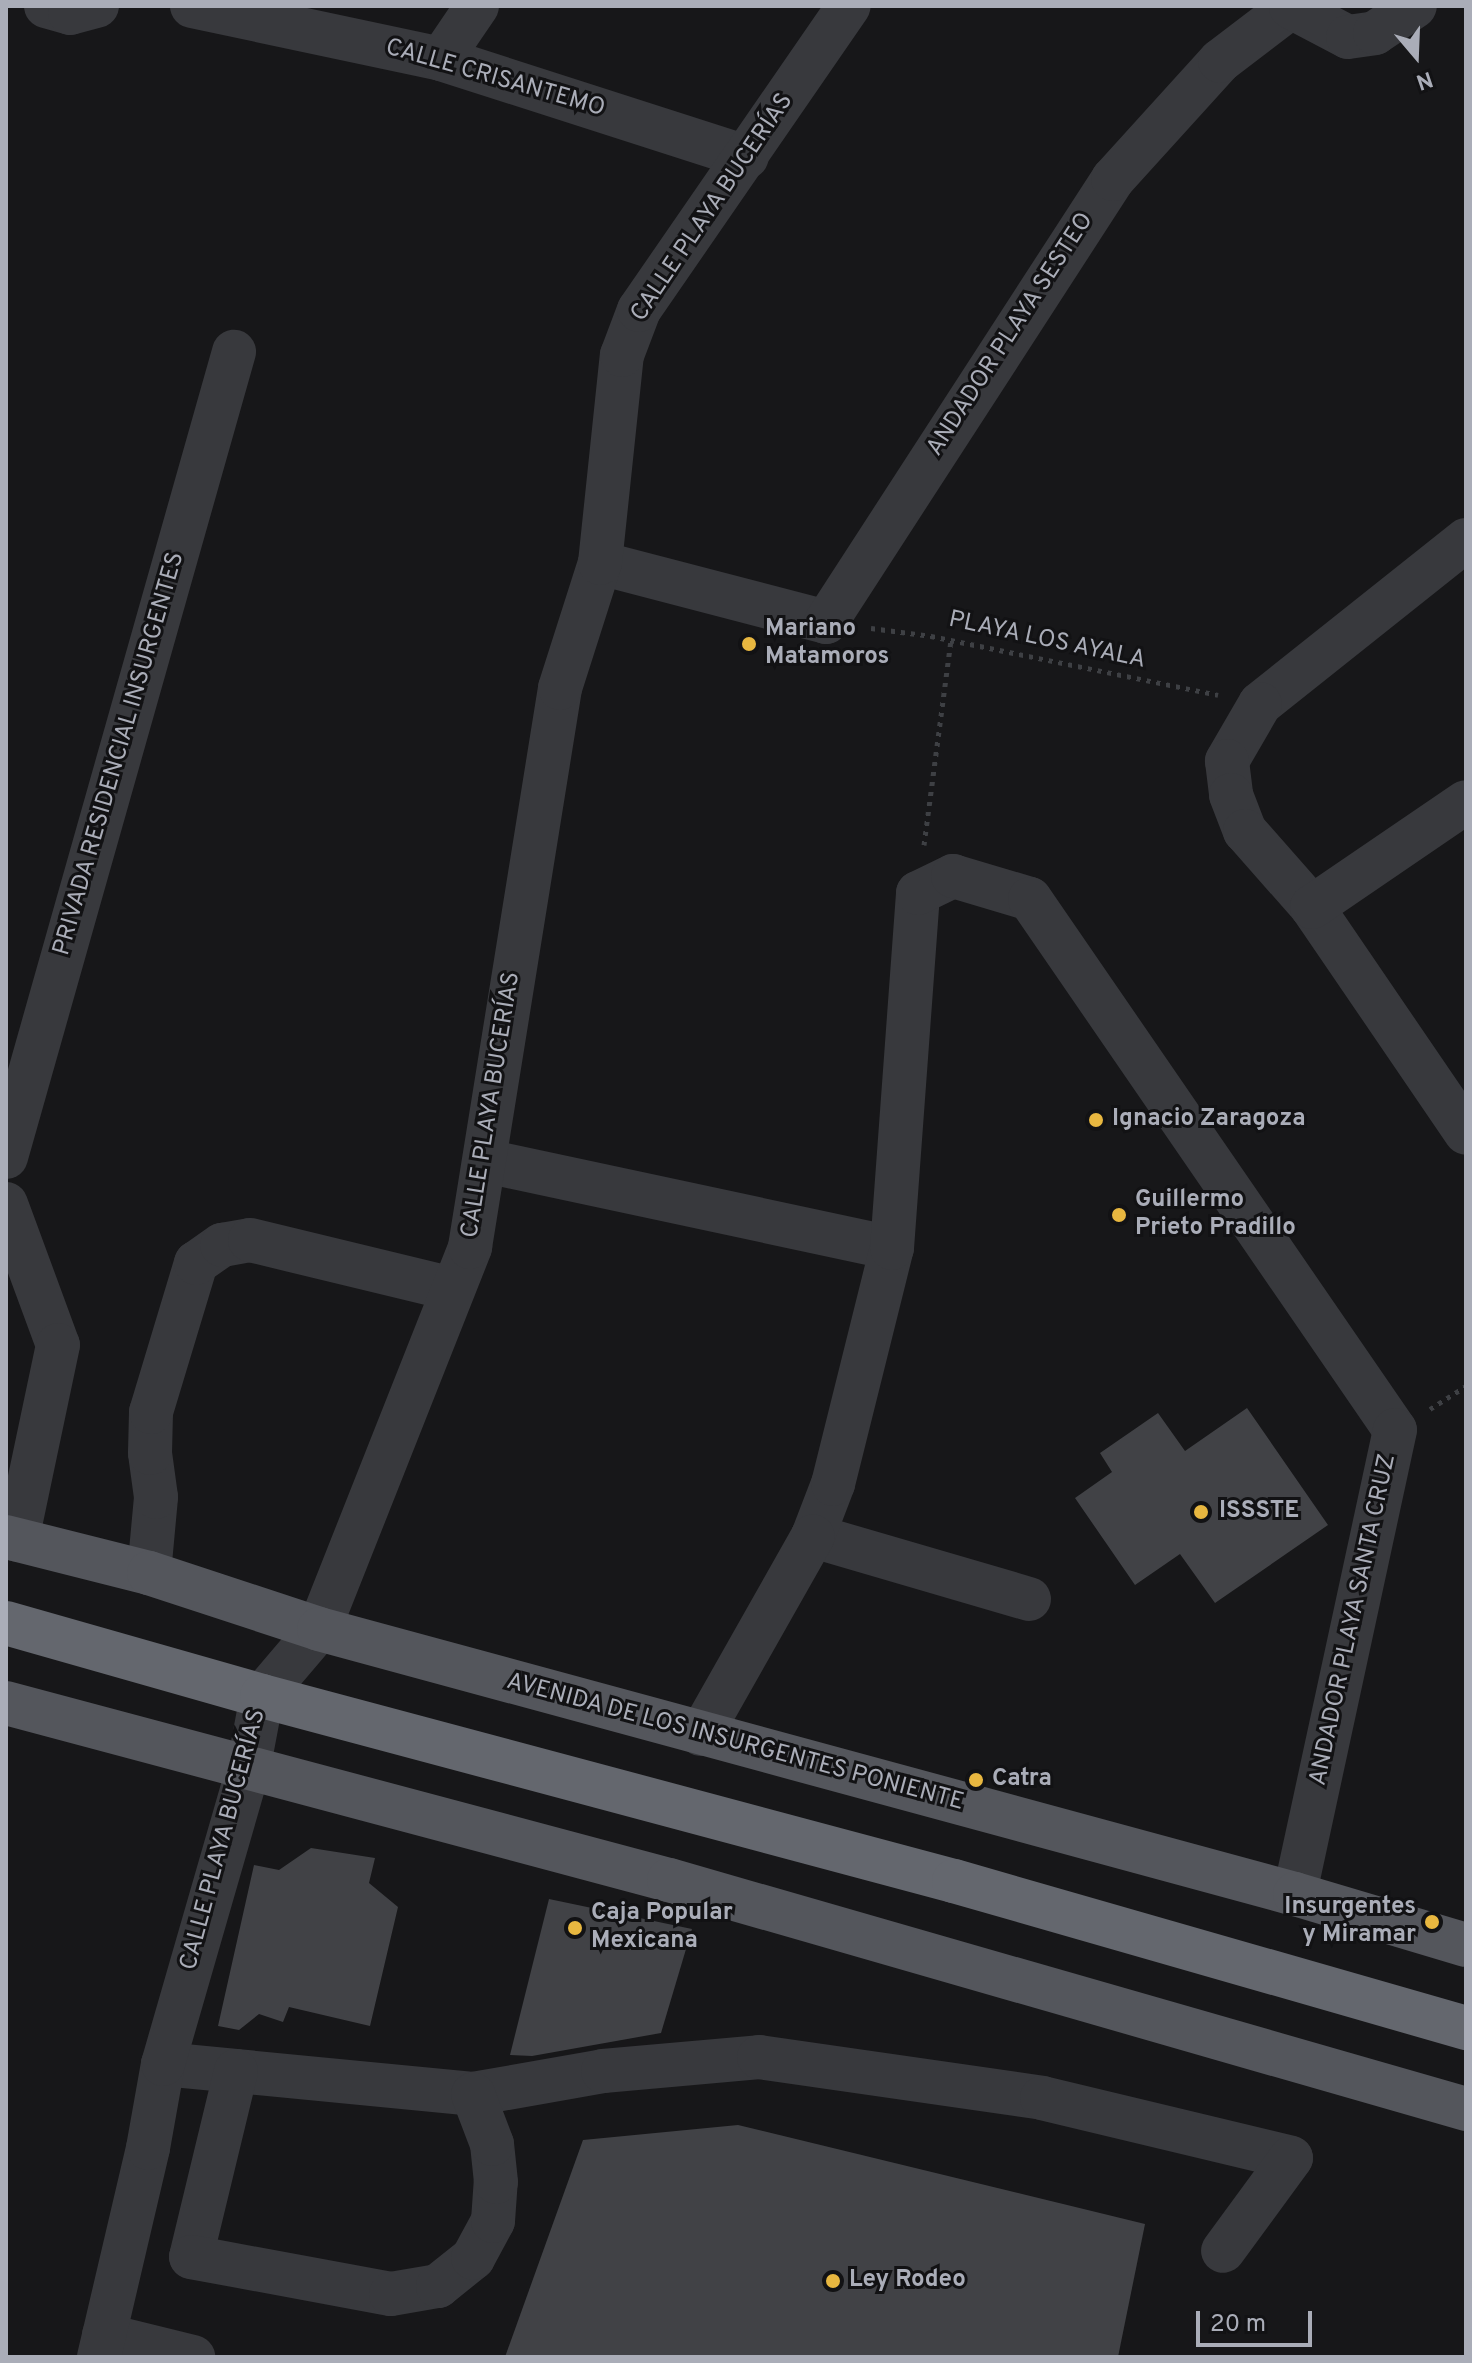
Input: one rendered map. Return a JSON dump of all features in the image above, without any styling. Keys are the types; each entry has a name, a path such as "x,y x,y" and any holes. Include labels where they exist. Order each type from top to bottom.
{"highway":[{"path":"6,1623 262,1696 954,1881 1466,2028"}],"main road":[{"name":"AVENIDA DE LOS INSURGENTES PONIENTE","path":"11,1538 149,1573 319,1629 1295,1894 1466,1945"},
{"path":"6,1703 669,1880 1466,2109"}],"street":[{"path":"46,6 70,13 97,6"},
{"name":"CALLE CRISANTEMO","path":"192,6 441,59 747,157"},
{"path":"441,59 477,6"},
{"name":"CALLE PLAYA BUCERÍAS","path":"102,2346 148,2148 163,2064 248,1770 262,1696 319,1629 470,1247 560,688 600,563 622,355 639,310 849,6"},
{"name":"ANDADOR PLAYA SESTEO","path":"826,622 1113,179 1220,61 1291,7 1348,37 1375,33 1415,6"},
{"name":"PRIVADA RESIDENCIAL INSURGENTES","path":"6,1157 234,352"},
{"path":"1466,540 1260,704 1227,761 1231,795 1245,831 1312,907 1466,1133"},
{"path":"600,563 826,622"},
{"path":"1312,907 1466,802"},
{"name":"ANDADOR PLAYA SANTA CRUZ","path":"918,893 953,876 1030,899 1395,1430 1295,1894"},
{"path":"701,1734 813,1536 833,1484 892,1248 918,893"},
{"path":"486,1161 892,1248"},
{"path":"6,1204 58,1345 11,1538"},
{"path":"149,1573 156,1497 150,1453 151,1412 196,1263 222,1245 250,1240 453,1289"},
{"path":"813,1536 1029,1599"},
{"path":"163,2064 473,2094 603,2071 759,2057 1042,2098 1291,2158 1223,2251"},
{"path":"236,2071 191,2257 391,2294 438,2286 473,2258 493,2221 496,2182 492,2144 473,2094"},
{"path":"102,2346 193,2357"}],"path":[{"name":"PLAYA LOS AYALA","path":"826,622 951,640 1260,704"},
{"path":"918,893 951,640"}],"building":[{"name":"ISSSTE","path":"1247,1408 1328,1525 1215,1603 1180,1554 1135,1585 1075,1498 1112,1472 1100,1453 1158,1413 1185,1451"},
{"path":"311,1848 375,1858 369,1883 398,1907 370,2026 289,2007 283,2022 259,2014 239,2030 218,2026 254,1865 279,1870"},
{"path":"549,1899 692,1929 661,2033 532,2056 510,2055"},
{"name":"Ley Rodeo","path":"738,2125 1145,2224 1118,2357 505,2357 583,2140"}],"place":[{"name":"Mariano Matamoros","path":"749,644"},
{"name":"Ignacio Zaragoza","path":"1096,1120"},
{"name":"Guillermo Prieto Pradillo","path":"1119,1215"},
{"name":"ISSSTE","path":"1201,1512"},
{"name":"Catra","path":"976,1780"},
{"name":"Insurgentes y Miramar","path":"1432,1922"},
{"name":"Caja Popular Mexicana","path":"575,1928"},
{"name":"Ley Rodeo","path":"833,2281"}]}
